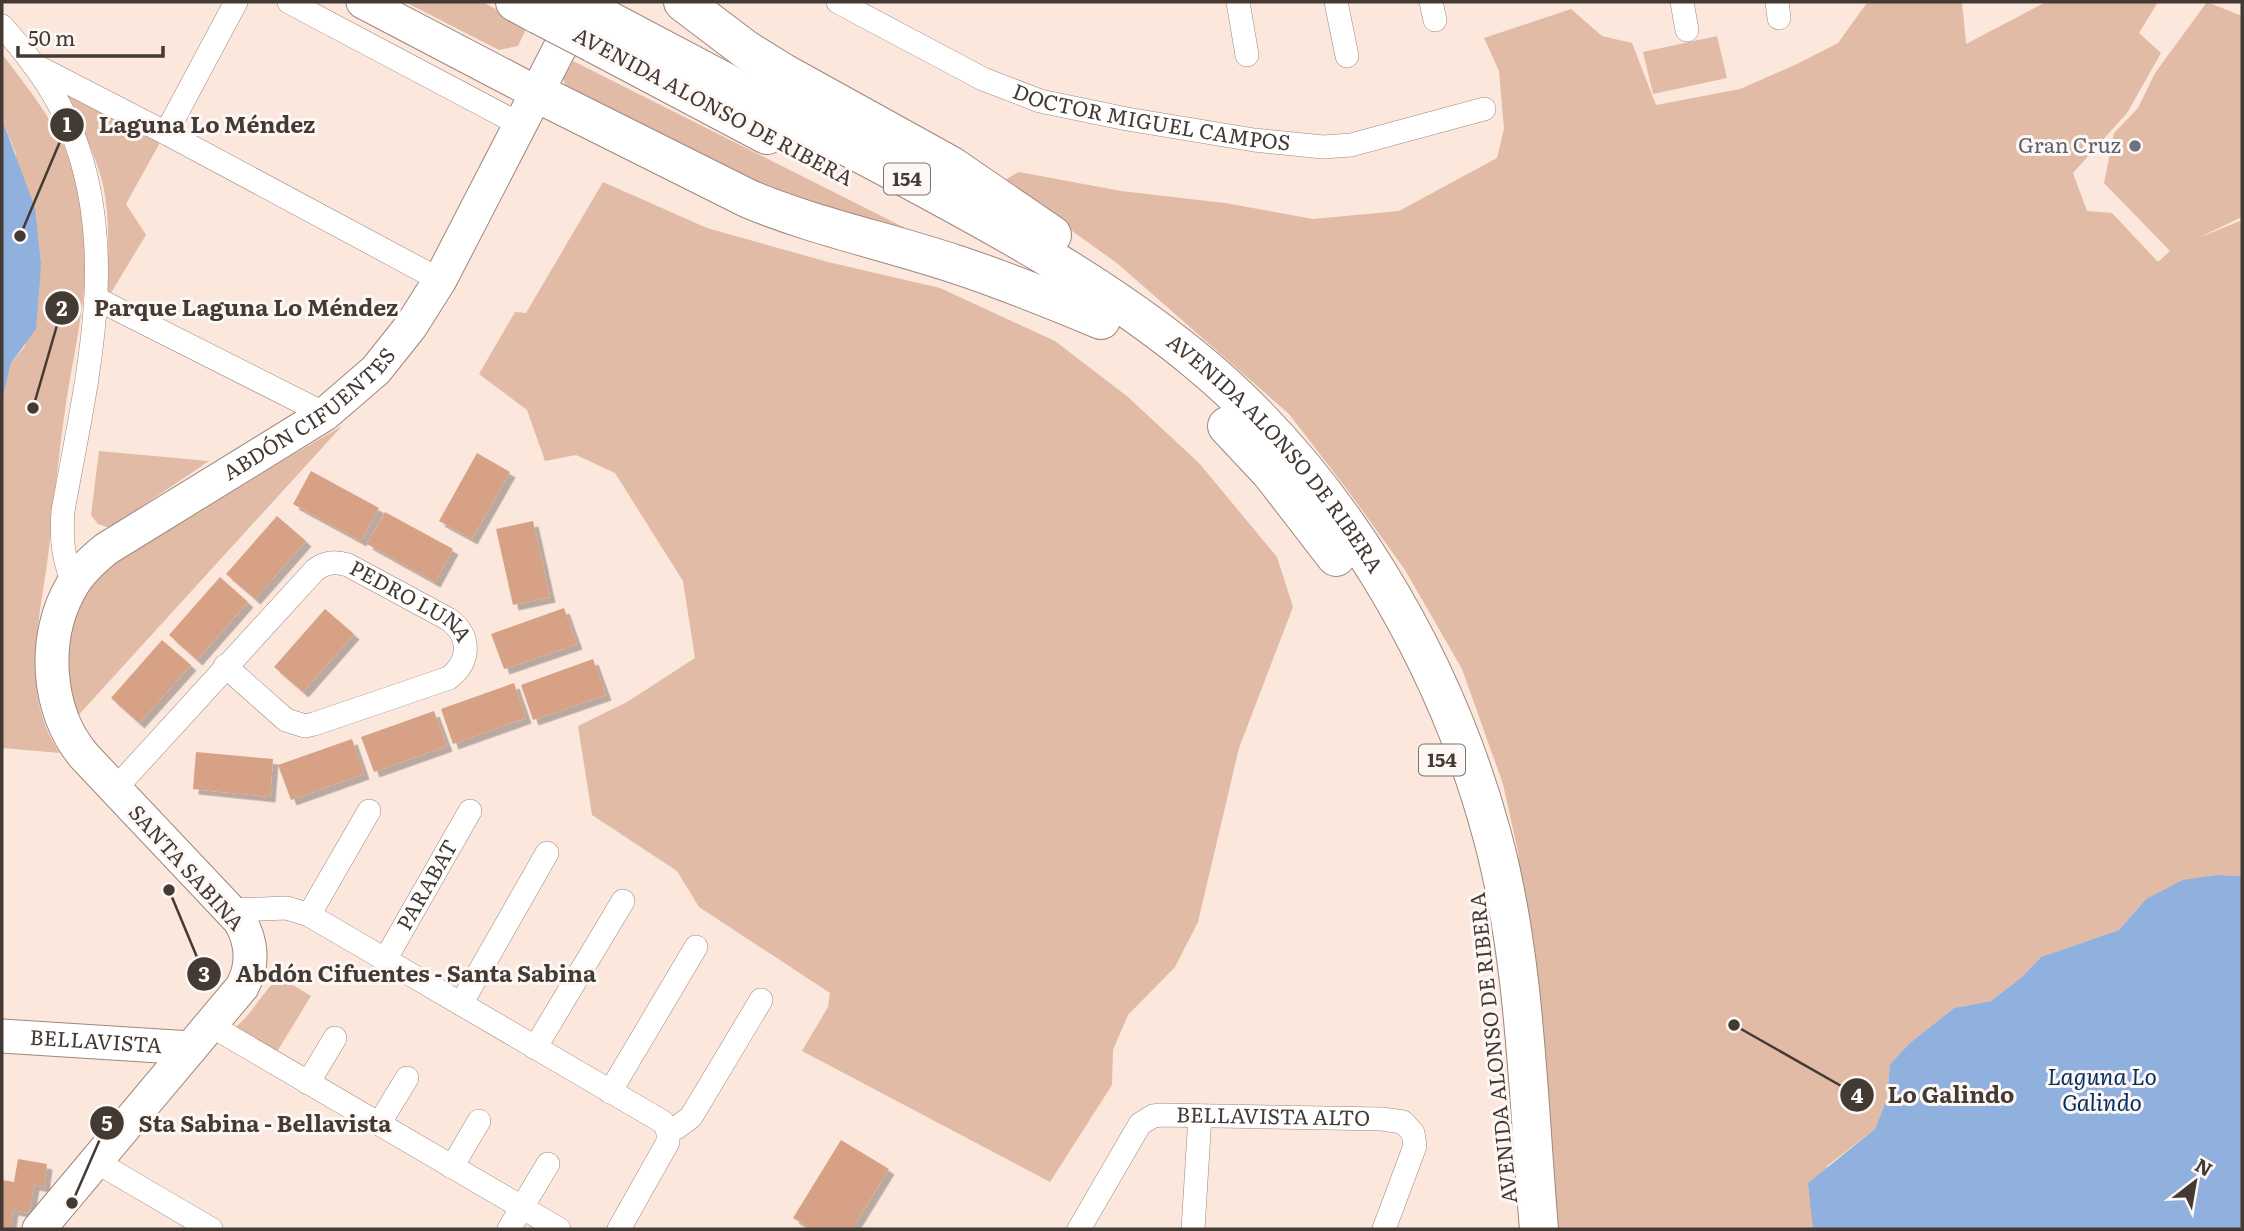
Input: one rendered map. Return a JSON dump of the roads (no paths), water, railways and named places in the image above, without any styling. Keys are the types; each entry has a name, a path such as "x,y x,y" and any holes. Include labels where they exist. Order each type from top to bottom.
{"highway":[{"path":"682,2 745,49 782,72 920,148 1001,198 1118,283 1168,329 1196,360"},
{"name":"AVENIDA ALONSO DE RIBERA","path":"568,14 1000,230 1093,286 1196,360 1287,450 1351,533 1417,643 1460,741 1493,837 1514,951 1539,1229"},
{"name":"AVENIDA ALONSO DE RIBERA","path":"568,14 1101,320 1172,373 1207,405 1271,473 1345,571 1407,680 1451,787 1469,844 1477,881 1495,1014 1512,1229"},
{"path":"529,109 813,224 954,264 1101,320"}],"street":[{"path":"166,133 236,2"},
{"path":"289,2 529,109"},
{"path":"363,2 529,109"},
{"name":"DOCTOR MIGUEL CAMPOS","path":"838,2 983,79 1022,96 1197,131 1289,144 1333,147 1351,145 1484,109"},
{"path":"1238,2 1247,55"},
{"path":"1336,2 1347,57"},
{"path":"1682,2 1687,30"},
{"name":"ABDÓN CIFUENTES","path":"73,584 106,549 325,414 360,385 394,348 424,308 529,109 568,14"},
{"path":"2,26 32,64 56,100 72,131 84,166 95,230 97,299 61,538 64,559 73,584"},
{"path":"32,64 166,133 439,281"},
{"path":"97,299 325,414"},
{"name":"PEDRO LUNA","path":"115,789 225,666 315,570 330,563 348,565 448,619 459,628 466,643 461,666 449,678 305,726 286,720 225,666"},
{"name":"SANTA SABINA","path":"39,1229 201,1037 242,986 250,970 248,938 240,921 77,749 62,723 53,668 54,649 60,614 73,584"},
{"path":"309,915 369,811"},
{"name":"PARABAT","path":"384,960 470,811"},
{"path":"461,1004 547,853"},
{"path":"535,1048 623,901"},
{"path":"230,910 287,908 309,915 663,1122 668,1131 668,1142 619,1229"},
{"path":"610,1092 696,947"},
{"path":"668,1131 691,1117 761,1000"},
{"name":"BELLAVISTA","path":"2,1036 201,1037"},
{"path":"201,1037 308,1083 559,1229"},
{"path":"308,1083 335,1038"},
{"path":"379,1124 407,1078"},
{"name":"BELLAVISTA ALTO","path":"1079,1229 1135,1131 1146,1120 1161,1115 1382,1119 1403,1122 1413,1133 1415,1146 1384,1229"},
{"path":"1193,1229 1200,1116"},
{"path":"452,1167 479,1121"},
{"path":"95,1161 211,1229"},
{"path":"509,1229 548,1164"}],"water":[{"path":"2,119 35,208 41,265 36,329 11,363 2,402"},
{"name":"Laguna Lo Galindo","path":"2218,875 2242,876 2242,1229 1813,1229 1808,1183 1875,1129 1887,1098 1890,1064 1910,1043 1954,1008 1991,1001 2022,977 2041,957 2119,930 2146,899 2183,880"}],"place":[{"name":"Gran Cruz","path":"2135,146"},
{"name":"Laguna Lo Méndez","path":"20,236"},
{"name":"Parque Laguna Lo Méndez","path":"33,408"},
{"name":"Abdón Cifuentes - Santa Sabina","path":"169,890"},
{"name":"Lo Galindo","path":"1734,1025"},
{"name":"Sta Sabina - Bellavista","path":"72,1203"}]}
